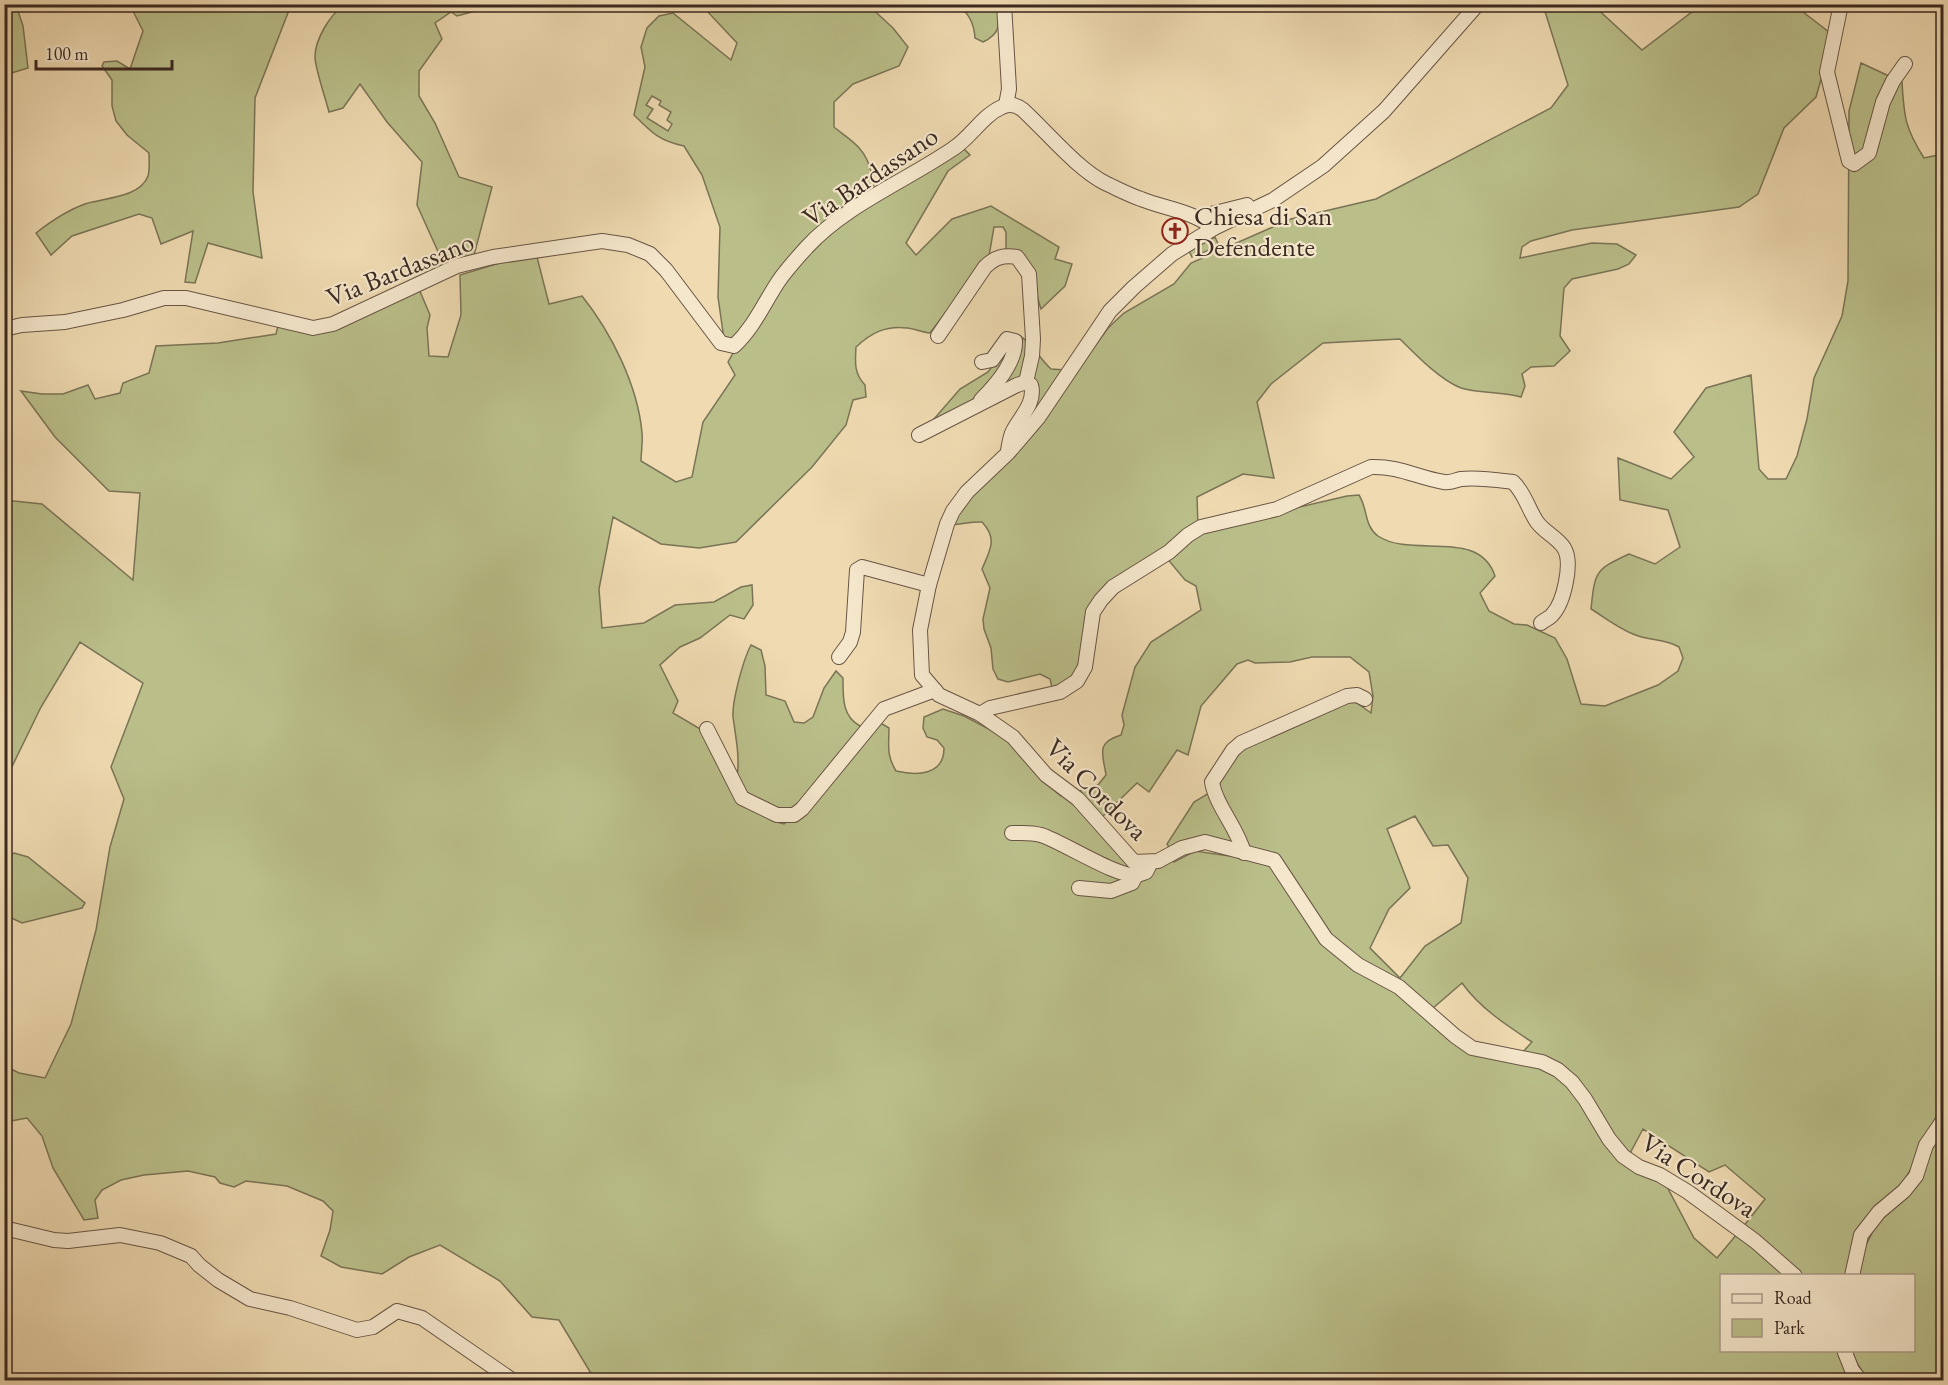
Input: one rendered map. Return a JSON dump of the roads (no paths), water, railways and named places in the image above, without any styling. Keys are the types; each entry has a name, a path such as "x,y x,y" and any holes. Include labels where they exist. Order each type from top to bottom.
{"street":[{"path":"1004,4 1009,89 1006,105 1017,105 1073,158 1103,182 1141,199 1199,218 1214,228"},
{"path":"708,729 742,798 777,815 794,815 884,709 935,690 922,675 920,630 929,585 953,511 967,492 1008,453 1038,418 1110,311 1172,254 1214,228 1273,200 1323,166 1384,111 1478,4"},
{"path":"1841,4 1827,72 1849,161 1854,164 1869,153 1883,102 1893,81 1905,64"},
{"name":"Via Bardassano","path":"4,329 65,322 123,310 164,298 186,298 313,328 322,327 457,266 493,257 602,241 628,245 650,254 666,270 721,343 734,346 749,332 779,280 808,246 846,214 956,147 988,117 1006,105"},
{"path":"1199,218 1273,200"},
{"path":"938,336 985,267 993,259 1007,256 1017,257 1029,274 1033,339 1026,382"},
{"path":"976,406 1003,372 1014,351 1015,341 1007,339 992,360 982,362"},
{"path":"1008,453 1014,428 1022,420 1030,400 1031,385 1026,382"},
{"path":"919,435 1026,382"},
{"path":"980,714 990,708 1060,692 1077,681 1085,667 1093,612 1101,600 1113,587 1169,552 1188,535 1202,527 1277,509 1371,467 1404,470 1441,482 1451,483 1460,479 1513,482 1522,492 1536,520 1564,547 1567,556 1568,566 1562,600 1553,614 1541,623"},
{"path":"839,657 850,642 853,632 857,570 862,567 929,585"},
{"name":"Via Cordova","path":"935,690 939,695 980,714 1013,737 1046,775 1078,799 1134,862 1158,861 1182,848 1204,842 1274,860 1326,939 1358,965 1399,987 1472,1048 1542,1062 1558,1070 1572,1082 1585,1099 1609,1139 1623,1156 1639,1167 1660,1175 1688,1192 1755,1241 1794,1274"},
{"path":"1245,853 1240,837 1220,803 1212,782 1233,750 1251,738 1347,696 1357,695 1365,699"},
{"path":"1012,833 1042,836 1097,862 1136,875 1146,872 1151,862"},
{"path":"1079,888 1111,891 1132,883 1136,875"},
{"path":"1852,1274 1861,1235 1879,1212 1904,1191 1916,1176 1926,1145 1944,1119"},
{"path":"4,1228 54,1240 68,1241 120,1235 160,1243 191,1256 218,1280 250,1299 290,1308 357,1330 373,1327 397,1311 422,1318 512,1380"},
{"path":"1845,1352 1852,1370 1860,1380"}],"place":[{"name":"Chiesa di San Defendente","path":"1175,231"}]}
